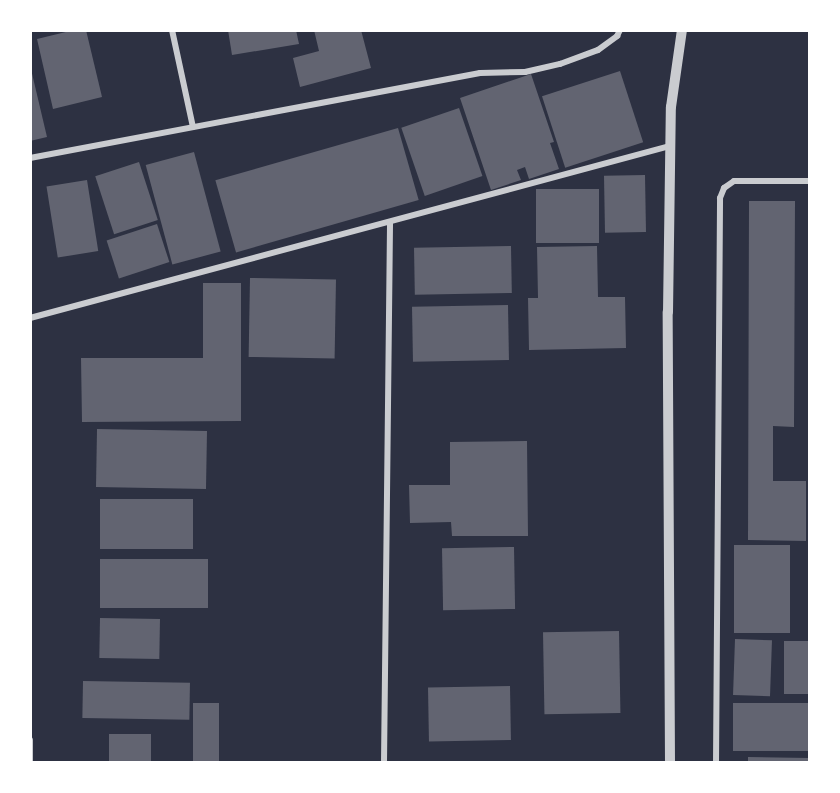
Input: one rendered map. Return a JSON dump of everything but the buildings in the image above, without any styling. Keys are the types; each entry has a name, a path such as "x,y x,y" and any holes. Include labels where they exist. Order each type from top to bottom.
{"street":[{"path":"172,30 193,127"},
{"path":"30,158 480,73 525,72 560,64 598,50 617,36 620,30"},
{"path":"670,763 668,312 670,146 671,107 682,30"},
{"path":"30,318 670,146"},
{"path":"716,763 720,198 724,188 734,181 810,181"},
{"path":"384,763 390,222"},
{"path":"30,740 30,763"}]}
